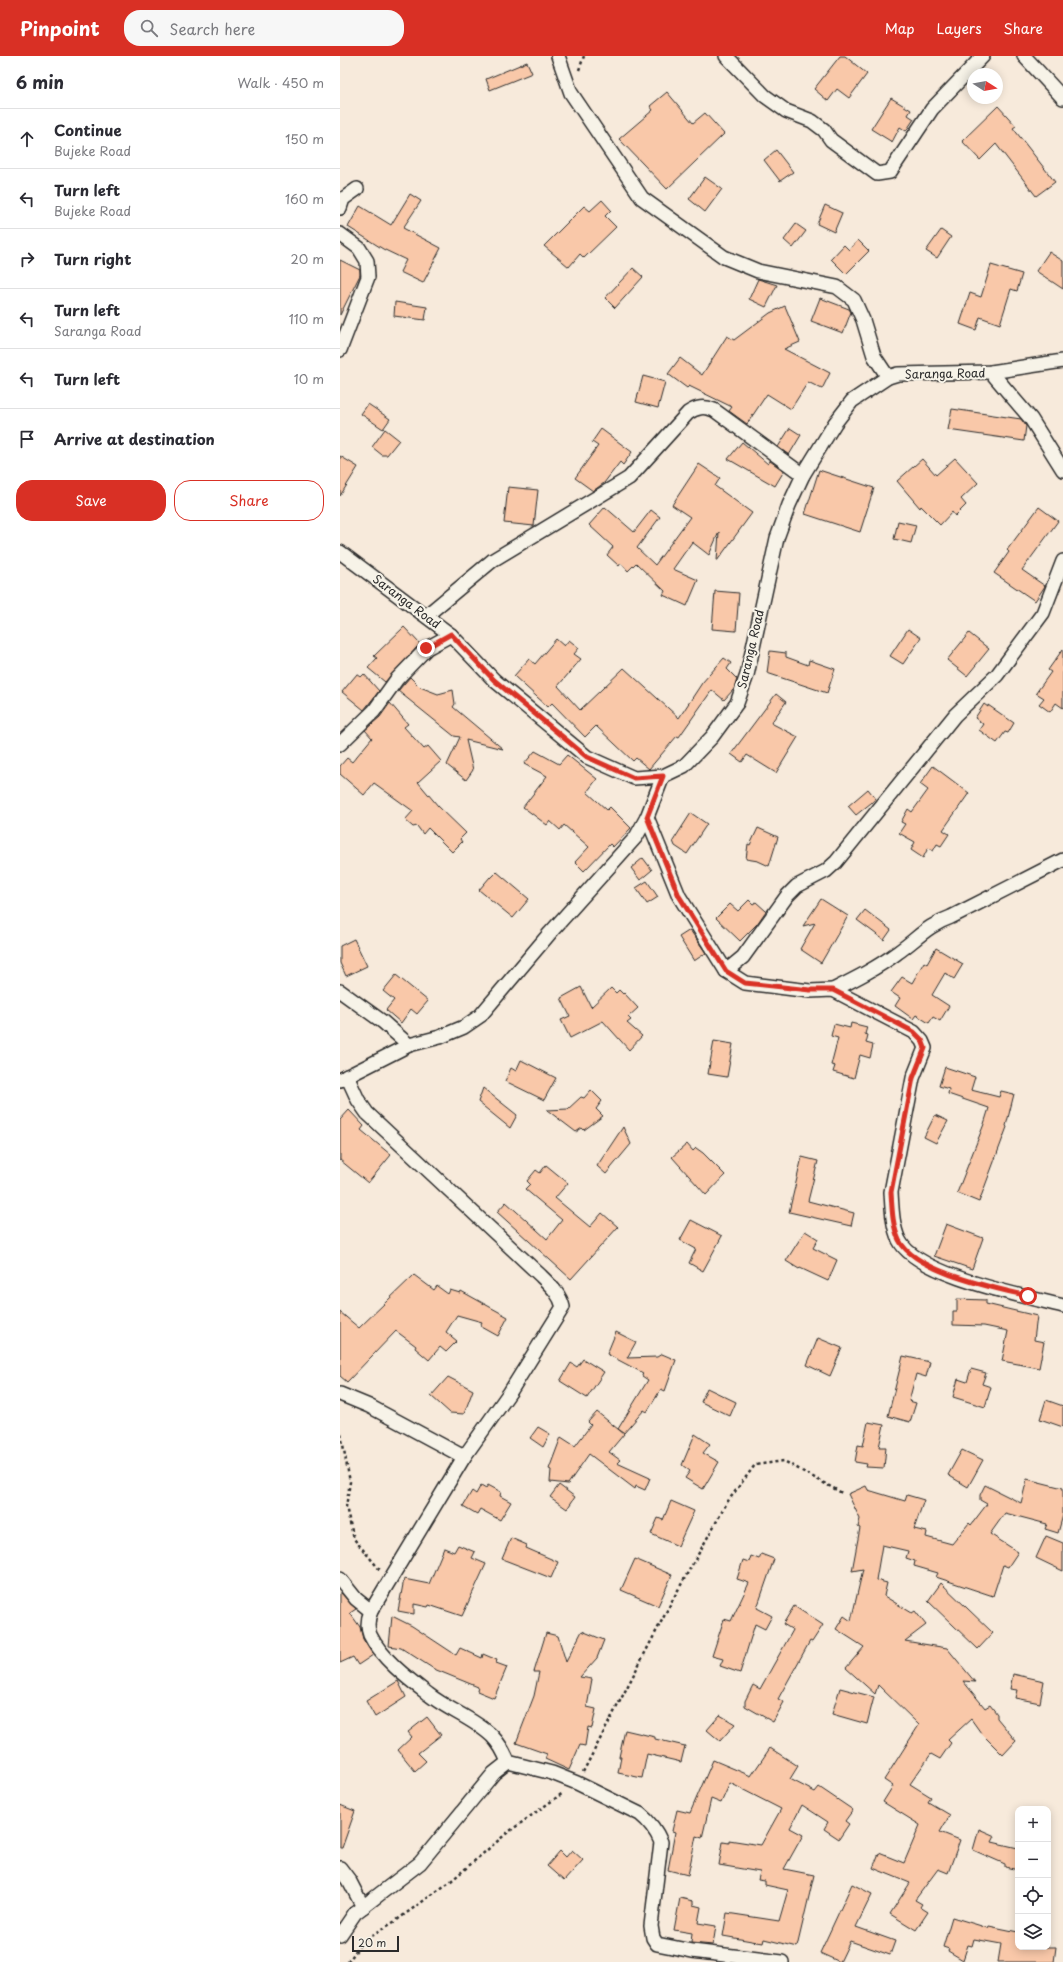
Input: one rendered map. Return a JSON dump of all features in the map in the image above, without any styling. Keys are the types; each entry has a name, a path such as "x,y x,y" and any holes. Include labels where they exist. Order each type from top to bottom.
{"street":[{"path":"558,56 571,93 642,198 724,257 758,271 837,287 854,300 863,320 874,356 888,377"},
{"path":"726,56 765,96 786,111 812,121 824,130 831,140 877,174 890,172 932,109 983,56"},
{"path":"1024,56 1063,98"},
{"path":"340,208 342,199 356,189"},
{"path":"340,234 359,248 367,261 368,277 340,350"},
{"name":"Saranga Road","path":"340,552 451,634 494,680 587,757 634,778 663,776 684,766 712,737 737,703 747,675 777,538 789,504 803,475 835,423 852,401 888,377 898,374 991,372 1063,361"},
{"path":"991,372 1031,419 1063,470"},
{"path":"427,615 493,560 629,478 688,413 694,409 707,407 714,410 803,475"},
{"path":"726,971 743,958 787,896 797,886 826,871 836,862 955,715 997,675 1043,614 1063,561"},
{"path":"340,744 374,711 397,679 426,648 451,634"},
{"path":"508,1762 503,1750 493,1737 479,1725 428,1695 384,1655 370,1634 368,1618 387,1582 464,1457 510,1392 557,1318 562,1306 561,1300 541,1276 367,1113 343,1078 409,1045 446,1035 464,1027 480,1016 550,933 636,837 647,817 663,776"},
{"path":"647,817 679,896 726,971 745,983 810,990 833,990 858,978 897,953 936,923 951,918 1063,860"},
{"path":"833,990 914,1032 922,1040 925,1048 913,1078 891,1192 894,1223 900,1241 910,1252 938,1271 987,1286 1063,1306"},
{"path":"340,991 383,1022 409,1045"},
{"path":"340,1394 369,1406 464,1457"},
{"path":"340,1579 356,1599 371,1611"},
{"path":"508,1762 552,1773 577,1783 640,1814 657,1831 661,1842 651,1926 653,1938 657,1944 692,1951 782,1962"},
{"path":"340,1935 349,1920 362,1907 420,1862 494,1773 508,1762"},
{"path":"340,1868 349,1880 362,1907"}],"path":[{"path":"341,1434 350,1482 346,1507 354,1539 387,1582"},
{"path":"348,1962 363,1942 397,1920 451,1881 507,1833 577,1783 673,1599 728,1501 755,1465 784,1461 842,1493"}],"building":[{"path":"840,56 845,56 867,74 849,98 837,89 828,101 814,89"},
{"path":"527,62 532,73 490,90 486,79"},
{"path":"667,92 693,123 705,113 724,134 667,189 619,139 653,110 650,106"},
{"path":"891,98 911,110 908,115 914,119 906,131 900,127 892,142 871,129"},
{"path":"998,106 1016,126 1013,128 1055,182 1036,196 996,144 980,160 962,141"},
{"path":"776,150 793,172 780,181 764,160"},
{"path":"705,177 722,189 705,212 689,199"},
{"path":"410,194 421,201 403,228 441,248 423,283 400,272 406,260 383,249 348,227 360,206 391,225"},
{"path":"602,200 611,210 605,216 616,227 584,258 580,254 569,267 544,246 584,206 590,211"},
{"path":"825,205 842,213 834,232 817,224"},
{"path":"796,224 806,231 793,248 784,240"},
{"path":"941,230 951,237 937,258 926,251"},
{"path":"858,240 869,251 846,274 831,259 844,245 849,250"},
{"path":"1049,252 1063,261 1063,289 1036,271"},
{"path":"340,260 360,270 360,275 340,315"},
{"path":"991,265 1022,274 1017,291 1011,289 1000,324 980,317 976,330 960,324 970,293 981,297"},
{"path":"633,268 643,277 615,308 605,298"},
{"path":"758,279 777,285 766,307 749,299"},
{"path":"820,298 849,309 851,312 843,333 811,321"},
{"path":"395,302 427,307 425,320 394,316"},
{"path":"785,306 800,342 784,349 830,373 822,389 808,382 791,409 767,394 747,424 729,411 732,407 689,386 687,388 668,374 680,358 702,375 727,336 734,340 770,313"},
{"path":"643,376 665,382 658,408 636,402"},
{"path":"368,404 390,419 383,429 361,414"},
{"path":"952,409 1021,419 1026,426 1024,441 948,430"},
{"path":"790,428 801,435 789,455 778,447"},
{"path":"385,429 399,440 387,455 382,455 372,447"},
{"path":"601,429 632,452 623,465 620,462 604,483 593,491 575,478 598,446 592,442"},
{"path":"742,442 768,464 770,461 784,471 775,486 728,459"},
{"path":"340,456 358,467 340,496"},
{"path":"955,458 978,483 961,499 966,505 955,516 952,512 940,525 921,506 920,508 897,481 922,459 936,475"},
{"path":"699,464 720,478 715,486 752,513 717,561 719,532 709,555 692,542 673,569 698,580 687,606 663,595 665,591 636,563 628,571 621,563 619,566 607,555 613,547 589,525 605,507 634,532 651,510 660,517 637,548 655,565 690,517 672,505"},
{"path":"819,470 874,488 860,532 805,514"},
{"path":"508,487 538,490 534,526 504,523"},
{"path":"1039,507 1058,521 1022,570 1045,586 1035,601 994,573 1009,552 1007,550"},
{"path":"898,521 916,525 911,543 894,539"},
{"path":"715,591 739,593 736,631 712,629"},
{"path":"404,627 420,644 385,682 368,668 377,658 374,656"},
{"path":"908,629 921,638 903,664 890,656"},
{"path":"969,633 989,649 967,676 947,660"},
{"path":"556,639 564,646 569,640 579,648 574,654 581,659 558,686 580,710 624,668 679,718 702,683 724,658 731,663 727,669 737,679 734,689 724,700 712,690 679,737 677,736 649,769 636,758 633,761 596,726 585,737 552,703 548,707 514,676 529,659 535,664"},
{"path":"1063,649 1063,708 1056,703 1050,712 1039,704 1044,698 1036,693 1051,672 1048,670"},
{"path":"770,651 786,653 786,657 808,665 809,660 835,669 827,693 767,673"},
{"path":"357,674 361,677 364,674 379,691 364,710 342,692"},
{"path":"410,677 420,687 438,694 453,690 455,704 453,707 503,749 466,740 473,770 466,780 447,765 460,737 454,736 398,691"},
{"path":"776,694 786,702 771,723 798,737 776,773 747,755 742,762 731,754"},
{"path":"390,703 408,724 404,727 424,749 428,746 441,761 418,782 438,806 466,833 460,839 462,842 452,852 428,828 423,834 417,826 413,827 405,820 413,811 374,783 364,795 340,774 340,766 347,758 352,762 372,738 365,730 380,717"},
{"path":"984,704 988,707 988,705 1014,723 1008,733 1005,732 997,743 979,730 983,724 975,718"},
{"path":"535,751 559,764 567,755 597,779 587,792 607,810 610,807 631,828 613,847 610,844 584,871 575,862 589,847 564,825 560,830 550,821 547,825 523,807 547,776 524,764"},
{"path":"933,766 969,793 943,830 949,834 941,846 937,844 933,851 928,848 923,858 911,850 915,842 899,833 905,824 901,822 908,809 912,812 928,790 920,784"},
{"path":"868,789 876,799 856,815 848,806"},
{"path":"691,813 707,824 687,854 675,846 673,841"},
{"path":"758,828 778,837 769,866 758,861 746,859 748,844 750,845"},
{"path":"643,858 652,870 640,880 631,868"},
{"path":"497,872 529,899 513,918 479,890 490,877 491,878"},
{"path":"647,881 658,897 647,904 636,888"},
{"path":"821,899 848,916 821,963 800,949 815,923 803,926"},
{"path":"749,900 753,904 756,902 766,911 757,924 740,941 716,918 730,904 738,911"},
{"path":"865,910 891,930 884,940 857,920"},
{"path":"690,930 706,953 694,961 679,937"},
{"path":"354,939 367,966 346,976 340,963 340,946"},
{"path":"936,948 963,964 954,979 945,973 932,995 949,1006 940,1021 933,1017 929,1023 916,1015 913,1019 895,1006 900,998 891,992 902,977 912,983 924,962 927,964"},
{"path":"396,975 428,1001 417,1014 411,1009 401,1023 386,1010 394,1000 383,991"},
{"path":"581,987 591,1007 611,988 616,993 619,990 623,994 624,993 638,1008 628,1017 631,1020 627,1023 642,1036 629,1050 603,1021 570,1038 561,1020 570,1016 561,998"},
{"path":"851,1023 867,1027 865,1034 868,1035 866,1043 873,1045 870,1058 860,1055 854,1078 833,1072 835,1066 831,1065 838,1038 831,1036 834,1024 850,1028"},
{"path":"714,1041 733,1044 727,1077 708,1074"},
{"path":"521,1060 556,1078 544,1100 505,1081 511,1068 516,1071"},
{"path":"945,1067 975,1077 971,1090 999,1097 1001,1091 1014,1094 1007,1127 979,1202 957,1193 989,1108 948,1094 949,1089 939,1086"},
{"path":"483,1088 517,1115 510,1128 478,1102"},
{"path":"591,1090 602,1101 596,1109 603,1116 584,1130 582,1128 576,1132 547,1110 568,1109 581,1097 584,1098"},
{"path":"349,1110 364,1126 361,1130 391,1155 368,1183 340,1160 340,1120"},
{"path":"935,1115 948,1121 936,1143 924,1137"},
{"path":"623,1127 631,1144 606,1174 597,1166"},
{"path":"687,1144 693,1151 696,1148 703,1153 725,1175 706,1195 672,1157"},
{"path":"802,1157 818,1161 808,1201 854,1213 851,1226 789,1212"},
{"path":"546,1165 568,1183 555,1198 590,1227 602,1213 618,1227 571,1279 497,1212 506,1202 547,1239 562,1220 525,1189 530,1184 527,1181 536,1170 540,1173"},
{"path":"691,1220 722,1236 703,1271 689,1263 696,1249 680,1240"},
{"path":"946,1224 983,1238 972,1269 934,1256"},
{"path":"805,1231 818,1239 813,1248 837,1260 828,1281 800,1268 799,1269 786,1261"},
{"path":"414,1275 434,1290 437,1286 448,1294 450,1290 460,1293 461,1291 508,1317 498,1336 480,1326 482,1322 457,1315 446,1332 457,1341 446,1352 440,1347 429,1360 415,1348 416,1346 396,1331 347,1382 340,1376 340,1312 359,1328"},
{"path":"957,1299 986,1300 986,1304 1037,1316 1034,1340 1044,1342 1039,1368 1002,1361 1008,1331 984,1326 953,1325 953,1311 957,1311"},
{"path":"616,1332 636,1342 627,1358 657,1357 662,1354 676,1360 665,1391 661,1389 647,1412 644,1410 624,1433 618,1429 648,1380 642,1376 643,1373 607,1354"},
{"path":"818,1338 842,1348 830,1376 807,1365"},
{"path":"903,1356 930,1362 926,1377 916,1374 909,1401 916,1403 910,1422 888,1416"},
{"path":"583,1359 604,1372 587,1398 560,1381 571,1363 577,1367"},
{"path":"971,1369 986,1373 982,1384 991,1387 985,1407 953,1397 958,1379 967,1382"},
{"path":"448,1377 473,1390 464,1414 450,1413 431,1396"},
{"path":"707,1388 736,1402 730,1416 701,1402"},
{"path":"1046,1400 1063,1406 1063,1427 1040,1419"},
{"path":"597,1412 624,1434 609,1452 620,1460 617,1463 650,1478 645,1490 636,1486 635,1489 589,1454 568,1484 550,1482 551,1470 549,1469 561,1437 575,1446 591,1425 588,1422"},
{"path":"868,1422 884,1425 879,1447 886,1447 884,1468 866,1467 867,1464 855,1462 858,1445 863,1446"},
{"path":"538,1427 550,1434 543,1447 530,1438"},
{"path":"695,1434 710,1444 703,1453 719,1462 703,1489 685,1478 690,1471 682,1465"},
{"path":"962,1450 983,1460 968,1487 948,1475"},
{"path":"1027,1479 1063,1488 1063,1515 1058,1533 1045,1529 1047,1524 1005,1513 990,1534 1018,1552 1008,1567 1003,1565 993,1596 936,1577 938,1573 914,1566 915,1561 906,1558 908,1551 882,1545 876,1580 887,1583 884,1596 912,1613 915,1611 926,1625 905,1641 947,1648 975,1682 963,1681 985,1708 990,1705 997,1714 997,1718 1016,1741 1003,1755 981,1733 971,1719 948,1740 951,1743 940,1759 931,1754 910,1784 931,1797 928,1802 950,1815 940,1832 960,1840 948,1873 938,1869 915,1900 922,1904 920,1907 928,1912 916,1930 890,1914 910,1883 873,1868 879,1853 904,1863 920,1825 883,1802 893,1786 884,1780 919,1725 878,1685 875,1694 846,1668 864,1647 836,1629 844,1616 851,1621 863,1569 852,1571 860,1528 858,1527 860,1519 848,1494 866,1486 868,1490 905,1501 907,1495 924,1500 914,1529 927,1532 926,1537 952,1544 969,1523 971,1525 987,1504 980,1500 980,1495 985,1485 1021,1503"},
{"path":"481,1485 486,1488 488,1485 501,1492 500,1496 511,1502 500,1520 480,1509 477,1514 463,1506 472,1491 476,1494"},
{"path":"559,1485 575,1497 567,1509 550,1497"},
{"path":"671,1501 694,1511 678,1546 651,1534 658,1518 663,1520"},
{"path":"1046,1536 1063,1543 1063,1571 1036,1558"},
{"path":"511,1538 527,1545 526,1548 558,1562 551,1578 502,1559"},
{"path":"458,1545 475,1552 472,1558 486,1564 462,1616 429,1605 428,1607 414,1604 414,1614 398,1611 404,1579 429,1584 444,1548 454,1552"},
{"path":"761,1554 774,1559 757,1608 772,1616 765,1629 755,1624 740,1673 720,1666 723,1659 712,1656 724,1619 731,1621 749,1583 737,1579 743,1560 749,1562 751,1556 759,1559"},
{"path":"635,1559 672,1575 658,1606 621,1590"},
{"path":"941,1583 993,1633 978,1649 928,1601"},
{"path":"340,1592 356,1609 350,1613 360,1627 363,1639 373,1655 358,1665 353,1657 340,1663"},
{"path":"794,1606 823,1625 812,1642 810,1641 778,1699 784,1702 773,1722 745,1706 745,1701 753,1685 760,1689 793,1630 783,1624"},
{"path":"392,1616 412,1626 456,1655 460,1648 482,1658 483,1654 497,1660 496,1663 507,1667 494,1698 477,1691 478,1687 434,1669 401,1648 389,1646"},
{"path":"582,1631 604,1640 597,1658 580,1677 592,1679 587,1707 596,1709 592,1728 588,1727 585,1746 580,1745 569,1770 545,1759 547,1754 516,1743 534,1696 539,1672 534,1672 546,1633 558,1636 566,1662"},
{"path":"1013,1674 1044,1681 1040,1703 1015,1698 1017,1690 1010,1689"},
{"path":"398,1681 406,1697 375,1717 366,1701"},
{"path":"840,1688 874,1697 867,1724 832,1714"},
{"path":"720,1715 735,1724 720,1741 707,1730"},
{"path":"427,1717 441,1735 418,1753 426,1761 415,1771 398,1750 412,1737 408,1732"},
{"path":"625,1730 685,1746 681,1762 647,1754 642,1778 618,1773 621,1757 619,1757"},
{"path":"770,1748 798,1766 790,1779 815,1792 819,1787 853,1810 845,1821 849,1824 839,1839 824,1829 828,1822 802,1805 790,1828 803,1835 784,1869 814,1875 797,1947 764,1939 763,1943 723,1936 727,1913 779,1921 788,1890 765,1885 765,1881 758,1880 760,1872 719,1865 723,1842 729,1843 729,1840 761,1845 781,1809 730,1783 721,1803 711,1799 702,1838 696,1836 688,1875 668,1870 675,1832 672,1831 677,1810 690,1813 713,1760 751,1776"},
{"path":"340,1805 355,1811 342,1848 340,1848"},
{"path":"979,1829 995,1836 992,1842 1015,1847 1015,1869 1005,1867 1005,1864 973,1850"},
{"path":"572,1850 583,1860 564,1881 547,1866 560,1851 566,1857"},
{"path":"852,1884 872,1894 856,1927 895,1941 890,1955 850,1941 840,1962 820,1953"},
{"path":"680,1898 693,1901 693,1905 701,1907 698,1923 716,1926 713,1945 691,1943 692,1933 674,1930"},
{"path":"952,1917 988,1928 989,1926 1015,1931 1015,1950 1051,1950 1051,1947 1056,1947 1054,1962 998,1962 1001,1944 974,1939 972,1946 968,1945 963,1960 948,1951 949,1949 943,1947"}],"route":[{"path":"426,648 451,634 494,680 587,757 634,778 663,776 647,817 679,896 726,971 745,983 810,990 833,990 914,1032 922,1040 925,1048 913,1078 905,1111 891,1192 895,1229 900,1241 910,1252 938,1271 987,1286 1028,1296"}]}
